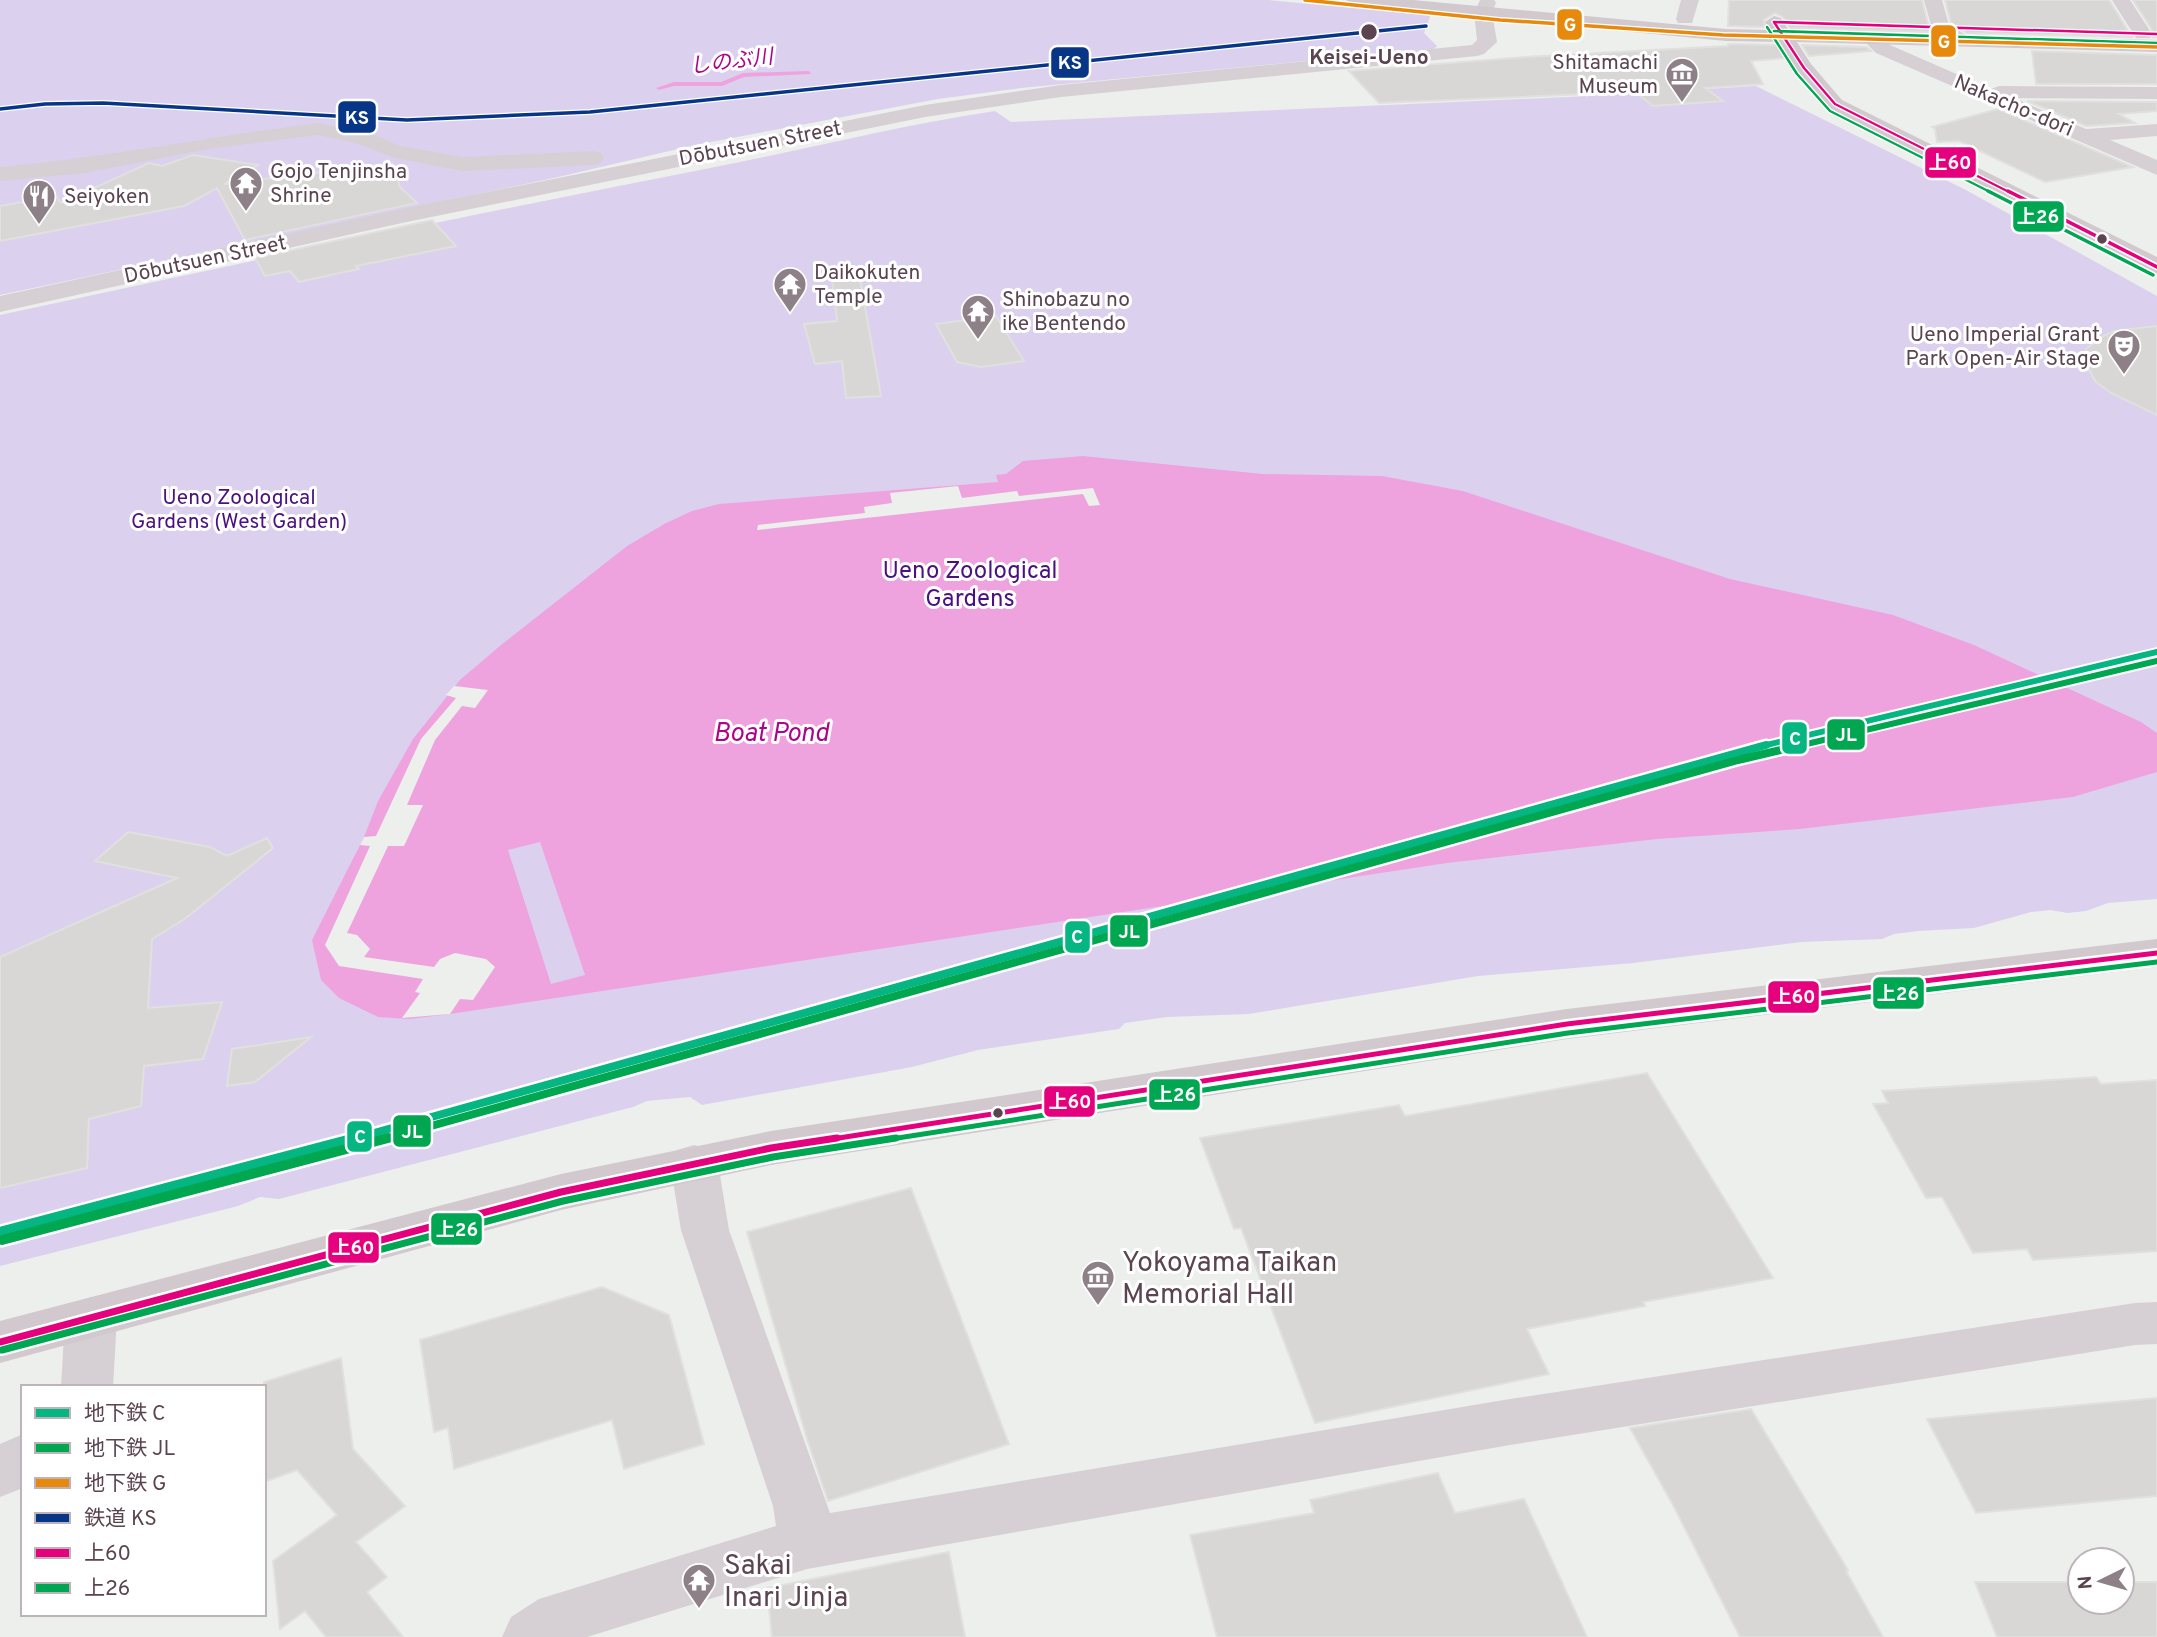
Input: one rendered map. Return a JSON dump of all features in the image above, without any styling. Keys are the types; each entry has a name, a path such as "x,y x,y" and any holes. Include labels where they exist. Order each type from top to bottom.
{"main road":[{"path":"1355,0 1685,19 1872,40 2148,40"},
{"path":"1473,5 1665,31 1940,28 2148,40"},
{"path":"1779,30 1826,97 1835,104 2157,267"},
{"path":"0,1342 561,1192 785,1146 1567,1024 2157,953"}],"street":[{"path":"1685,19 1690,0"},
{"path":"1933,0 1940,28 1968,42"},
{"path":"2121,0 2148,40 2157,63"},
{"name":"Dōbutsuen Street","path":"0,304 591,177 925,111 1062,91 1477,50 1487,42 1473,5"},
{"name":"Nakacho-dori","path":"1872,40 1883,49 2157,168"},
{"path":"1983,92 2157,93"},
{"path":"0,174 85,166 273,133 318,130 362,138 395,151 463,164 619,158 650,165"},
{"path":"2082,135 2157,130"},
{"path":"591,177 643,176 784,147 790,137"},
{"path":"0,287 50,279 71,289"},
{"path":"694,1163 705,1230 801,1506 807,1543"},
{"path":"87,1385 91,1318"},
{"path":"532,1637 559,1618 807,1543 1504,1423 2135,1324 2157,1323"},
{"path":"0,1473 21,1459"}],"green space":[{"path":"0,0 1268,0 1428,15 1430,17 1424,33 1437,46 1434,49 1021,88 938,99 695,145 554,178 0,295"},
{"name":"Ueno Zoological Gardens","path":"1756,86 1966,190 2157,296 2157,899 2108,903 2086,911 2068,913 2050,910 2031,912 1974,928 1918,931 1894,934 1882,939 1801,942 1633,963 1478,976 1249,1014 1167,1017 1125,1023 1119,1029 978,1050 912,1067 702,1105 690,1097 647,1101 633,1107 279,1199 260,1197 238,1206 0,1266 0,315 446,221 924,123 995,111 1011,122"}],"water":[{"name":"Boat Pond","path":"1083,456 1263,474 1382,476 1463,491 1730,579 1893,615 1974,645 2141,722 2157,733 2157,772 2073,797 1800,829 1657,839 1447,863 409,1019 378,1017 339,998 321,980 312,940 364,837 378,801 413,739 460,680 627,546 692,511 719,504 998,482 996,475 1006,474 1023,461","holes":["540,842 585,975 551,984 508,850"]}],"pier":[{"path":"958,486 962,498 1017,491 1019,496 1093,488 1100,505 1089,506 1083,494 757,530 758,525 865,513 864,507 892,503 890,493"},
{"path":"454,686 488,690 475,708 462,706 435,740 407,805 423,805 404,846 388,846 347,933 357,935 370,949 364,957 434,967 440,959 455,953 486,959 495,967 473,1000 460,999 450,1014 402,1018 420,993 415,992 423,979 339,966 325,945 370,846 360,845 364,837 376,836 421,739 456,698 446,695"}],"building":[{"path":"1729,0 1922,0 1930,32 1790,28 1783,17 1775,13 1764,20 1765,27 1728,26"},
{"path":"1945,0 2109,0 2132,37 1967,33 1951,23"},
{"path":"2133,0 2157,0 2157,37 2153,37 2154,33"},
{"path":"1777,45 1785,58 1751,61 1763,84 1705,88 1723,101 1653,106 1635,92 1379,103 1349,71 1525,57 1728,46"},
{"path":"1802,45 1866,47 1871,51 1809,56"},
{"path":"2032,51 2157,55 2157,84 2036,84"},
{"path":"2027,101 2157,102 2157,111 2119,114 2135,123 2086,126"},
{"path":"1998,109 2133,167 2045,182 1959,141 1937,142 1935,129 1932,127"},
{"path":"193,155 258,165 224,184 392,163 400,187 417,203 245,240 217,188 184,206 0,241 0,206 56,196 61,203 149,163 162,166"},
{"path":"432,220 456,246 356,266 359,269 299,282 290,271 265,276 255,258"},
{"path":"859,273 881,396 846,398 842,361 815,364 804,324 837,321 832,278"},
{"name":"Shinobazu no ike Bentendo","path":"996,316 1024,361 981,367 957,362 936,324"},
{"name":"Ueno Imperial Grant Park Open-Air Stage","path":"2157,326 2157,415 2111,393 2095,381 2084,359 2086,349 2114,331"},
{"path":"128,832 210,847 227,856 267,838 273,848 186,918 152,939 148,1008 222,1002 203,1059 144,1066 141,1106 89,1119 87,1168 0,1188 0,957 177,878 95,861"},
{"path":"311,1037 255,1082 227,1086 232,1049"},
{"path":"1647,1073 1773,1278 1643,1302 1645,1306 1527,1329 1549,1374 1315,1423 1241,1228 1234,1229 1200,1138 1399,1105 1405,1116"},
{"path":"2096,1077 2101,1084 2157,1080 2157,1251 2033,1260 2027,1249 1973,1253 1942,1197 1926,1198 1873,1104 1888,1103 1882,1091"},
{"path":"911,1188 1009,1444 828,1501 807,1439 747,1232"},
{"path":"602,1287 669,1315 704,1444 624,1469 612,1420 454,1469 448,1428 434,1432 420,1340"},
{"path":"341,1358 353,1449 405,1506 356,1542 387,1577 367,1592 403,1637 326,1637 305,1611 280,1629 273,1561 337,1515 297,1470 266,1481 264,1382"},
{"path":"2157,1398 2157,1496 1976,1513 1927,1419"},
{"path":"1751,1409 1848,1570 1846,1571 1883,1637 1740,1637 1674,1507 1630,1428"},
{"path":"1438,1473 1455,1513 1524,1499 1587,1637 1217,1637 1190,1535 1314,1513 1310,1500"},
{"path":"949,1552 965,1637 772,1637 767,1588"},
{"path":"1975,1582 2066,1582 2066,1616 2136,1616 2136,1582 2157,1582 2157,1637 1997,1637"}],"waterway":[{"name":"しのぶ川","path":"659,88 674,84 722,84 743,75 809,73"}],"metro line":[{"name":"G","path":"1305,0 1500,20 1723,35 2157,47"},
{"name":"C","path":"0,1232 445,1114 1736,752 2157,652"},
{"name":"JL","path":"2,1240 447,1122 1738,760 2157,661"}],"rail line":[{"name":"KS","path":"0,109 45,104 103,103 407,120 590,112 1426,26"}],"transit line":[{"name":"上60","path":"1774,22 1804,68 1835,104 2157,267"},
{"name":"上60","path":"1774,22 2157,34"},
{"name":"上26","path":"1767,27 1797,74 1830,111 2153,275"},
{"name":"上26","path":"1774,31 2157,43"},
{"name":"上60","path":"0,1342 561,1192 771,1148 1567,1024 2157,953"},
{"name":"上26","path":"2,1350 563,1201 773,1157 1568,1033 2157,962"}],"place":[{"name":"Keisei-Ueno","path":"1369,32"},
{"name":"Shitamachi Museum","path":"1682,104"},
{"name":"Gojo Tenjinsha Shrine","path":"246,213"},
{"name":"Seiyoken","path":"39,226"},
{"name":"Daikokuten Temple","path":"790,314"},
{"name":"Shinobazu no ike Bentendo","path":"978,341"},
{"name":"Ueno Imperial Grant Park Open-Air Stage","path":"2124,376"},
{"name":"Yokoyama Taikan Memorial Hall","path":"1098,1307"},
{"name":"Sakai Inari Jinja","path":"699,1610"}],"park label":[{"name":"Ueno Zoological Gardens (West Garden)","path":"239,509"}]}
